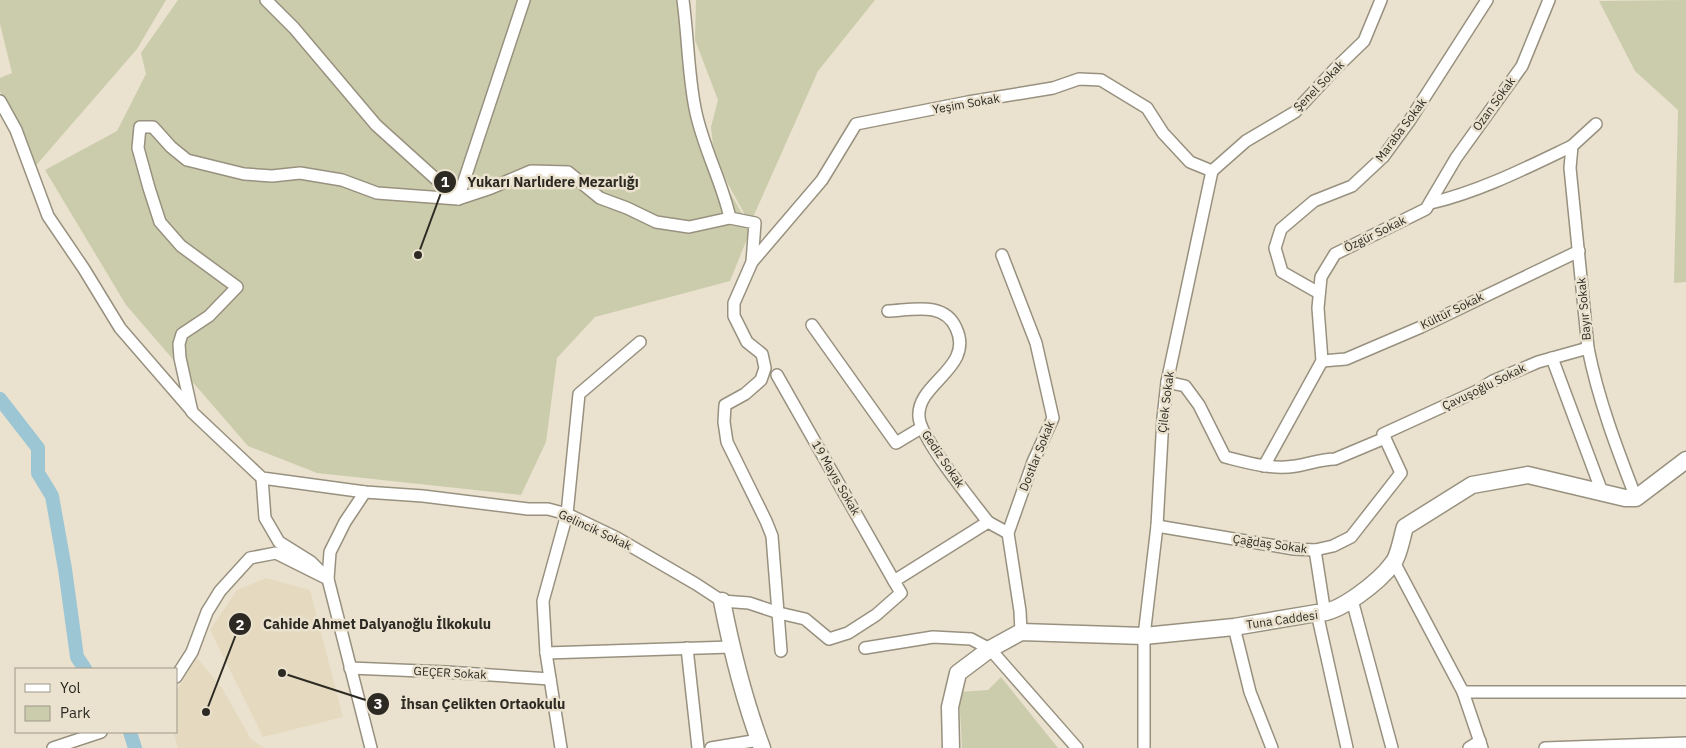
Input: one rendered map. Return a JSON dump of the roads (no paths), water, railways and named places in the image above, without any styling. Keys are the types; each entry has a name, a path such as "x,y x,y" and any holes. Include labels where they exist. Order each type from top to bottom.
{"street":[{"path":"266,0 294,28 376,125 458,199"},
{"path":"458,199 524,0"},
{"path":"683,0 695,108 712,165 728,206 730,218"},
{"name":"Şenel Sokak","path":"1212,171 1246,141 1295,112 1364,41 1381,0"},
{"name":"Maraba Sokak","path":"1319,293 1282,272 1276,248 1281,229 1314,201 1352,186 1383,157 1426,96 1487,0"},
{"name":"Ozan Sokak","path":"1431,203 1456,158 1522,66 1549,0"},
{"name":"Yeşim Sokak","path":"752,262 822,180 856,124 968,102 1053,88 1079,80 1101,80 1147,108 1163,133 1190,162 1212,171"},
{"path":"0,101 16,130 48,216 84,269 120,328 192,412 262,478 265,518 279,542 311,562 328,579"},
{"path":"1572,146 1596,124"},
{"path":"192,412 180,358 179,344 182,334 209,316 237,287 181,246 160,222 138,148 140,127 153,127 171,147 187,160 244,174 272,176 300,173 342,180 377,193 458,199 491,188 531,170 568,172 600,198 656,222 689,227 730,218 755,223 752,262 734,304 734,316 747,342 762,354 765,368 761,380 745,394 725,406 724,422 727,442 772,536 781,651"},
{"name":"Özgür Sokak","path":"1322,361 1318,308 1319,293 1321,277 1334,254 1426,209 1431,203 1455,197 1498,181 1572,146"},
{"name":"Bayır Sokak","path":"1572,146 1570,168 1588,348 1594,377 1621,461 1636,498"},
{"name":"Çilek Sokak","path":"1144,748 1144,636 1157,526 1162,418 1212,171"},
{"name":"Kültür Sokak","path":"1322,361 1346,359 1421,326 1579,251"},
{"name":"Dostlar Sokak","path":"1002,255 1036,343 1053,418 1033,462 1008,533 1020,610 1021,632"},
{"name":"Gediz Sokak","path":"888,311 926,309 938,311 949,317 958,331 960,346 956,359 921,403 918,416 922,428 937,453 988,522"},
{"path":"812,325 896,443 922,428"},
{"path":"561,748 546,653 543,601 566,514 579,394 640,342"},
{"name":"Çavuşoğlu Sokak","path":"1384,436 1477,391 1493,381 1552,358 1588,348"},
{"path":"1552,358 1602,492"},
{"path":"1264,466 1322,361"},
{"name":"19 Mayıs Sokak","path":"777,375 894,581"},
{"path":"1168,382 1185,386 1199,404 1226,457 1279,468 1296,466 1335,459 1384,436"},
{"name":"Çağdaş Sokak","path":"1157,526 1294,550 1315,550 1333,546 1351,537 1401,473 1384,436"},
{"path":"1469,748 1481,745 1463,692 1394,562 1405,526 1472,485 1528,475 1625,498 1636,498 1686,460"},
{"name":"Gelincik Sokak","path":"262,478 365,492 423,496 528,510 548,509 566,514 617,538 696,584 722,602"},
{"path":"365,492 345,522 330,552 328,579 371,748"},
{"path":"711,748 761,744 746,704 731,647 722,602 749,603 805,619 829,639 848,633 876,615 901,593 894,581 988,522 1008,533"},
{"path":"1315,550 1321,614 1346,748"},
{"path":"178,673 192,652 207,612 220,591 250,558 276,553 328,579"},
{"name":"Tuna Caddesi","path":"1021,632 1144,636 1234,627 1321,614 1352,600 1394,562"},
{"path":"1352,600 1392,748"},
{"path":"1234,627 1250,692 1272,748"},
{"path":"951,748 950,707 958,673 990,650 1021,632"},
{"path":"865,648 933,637 971,639 990,650 1078,748"},
{"path":"546,653 731,647"},
{"path":"687,648 698,748"},
{"name":"GEÇER Sokak","path":"350,668 446,672 550,680"},
{"path":"1463,692 1685,692"},
{"path":"1144,727 1150,748"},
{"path":"53,748 97,733"},
{"path":"1545,748 1686,743"}],"waterway":[{"path":"0,399 38,448 38,473 52,496 65,569 77,657 84,668"},
{"path":"130,733 135,748"}],"place":[{"name":"Yukarı Narlıdere Mezarlığı","path":"418,255"},
{"name":"İhsan Çelikten Ortaokulu","path":"282,673"},
{"name":"Cahide Ahmet Dalyanoğlu İlkokulu","path":"206,712"}]}
